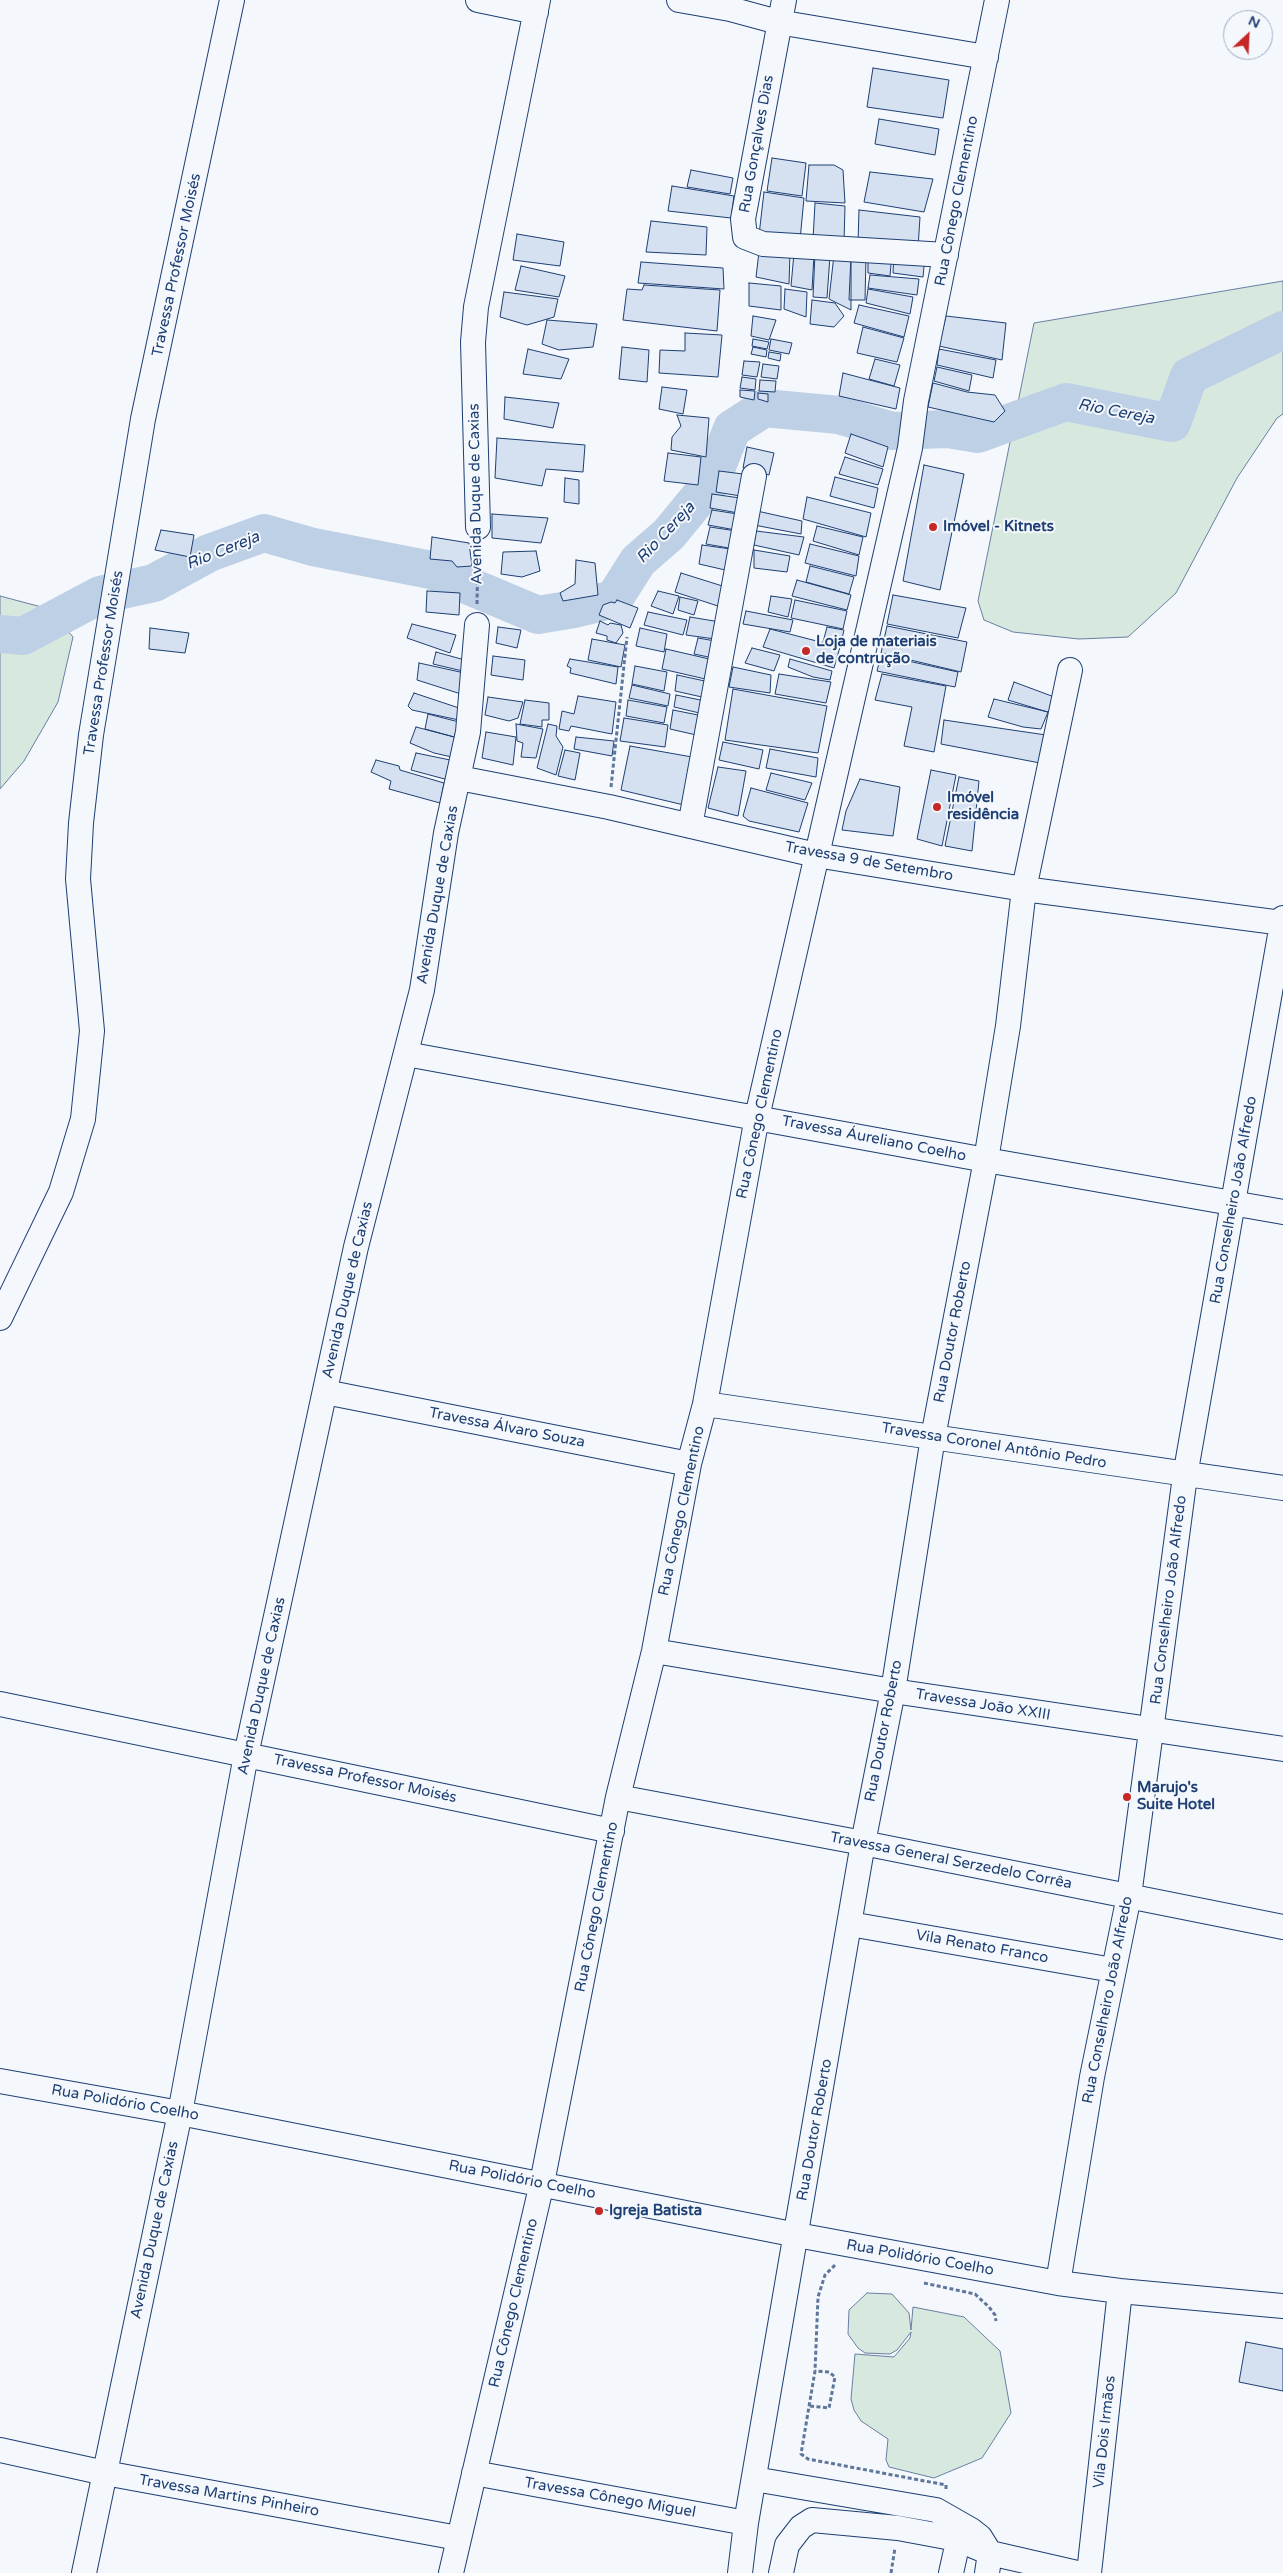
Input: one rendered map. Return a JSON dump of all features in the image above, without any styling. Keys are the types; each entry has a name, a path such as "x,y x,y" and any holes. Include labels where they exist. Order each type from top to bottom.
{"street":[{"name":"Travessa Professor Moisés","path":"0,1318 61,1192 83,1118 92,1031 78,879 81,823 91,736 143,419 232,0"},
{"path":"478,0 537,6"},
{"path":"679,0 730,9 781,11 986,57"},
{"name":"Rua Cônego Clementino","path":"451,2573 542,2183 618,1797 654,1651 689,1464 705,1404 757,1117 910,448 916,401 997,0"},
{"name":"Avenida Duque de Caxias","path":"478,528 473,342 476,307 537,6"},
{"name":"Rua Gonçalves Dias","path":"781,11 743,219 745,237 763,244 946,255"},
{"path":"690,826 754,476"},
{"name":"Avenida Duque de Caxias","path":"84,2573 180,2113 246,1755 356,1247 422,990 446,833 468,732 477,625"},
{"name":"Rua Doutor Roberto","path":"740,2573 746,2523 797,2236 862,1843 893,1691 933,1437 986,1160 1008,1026 1024,889 1070,670"},
{"name":"Travessa 9 de Setembro","path":"459,778 609,807 816,855 1024,889 1283,921"},
{"name":"Rua Conselheiro João Alfredo","path":"1058,2283 1092,2077 1129,1896 1185,1476 1283,921"},
{"name":"Travessa Áureliano Coelho","path":"406,1054 1283,1212"},
{"name":"Travessa Álvaro Souza","path":"325,1392 689,1464"},
{"name":"Travessa Coronel Antônio Pedro","path":"705,1404 1185,1476 1283,1488"},
{"name":"Travessa João XXIII","path":"654,1651 893,1691 1283,1749"},
{"name":"Travessa Professor Moisés","path":"0,1704 612,1831"},
{"name":"Travessa General Serzedelo Corrêa","path":"618,1797 862,1843 1283,1927"},
{"name":"Vila Renato Franco","path":"850,1924 1113,1970"},
{"name":"Rua Polidório Coelho","path":"0,2081 180,2113 542,2183 797,2236 1058,2283 1120,2292 1283,2306"},
{"name":"Vila Dois Irmãos","path":"1089,2573 1120,2292"},
{"name":"Travessa Martins Pinheiro","path":"0,2450 105,2473 458,2538"},
{"name":"Travessa Cônego Miguel","path":"474,2473 746,2523"},
{"path":"754,2479 910,2504 936,2510 971,2530 980,2538 989,2563"},
{"path":"946,2516 957,2539 951,2573"},
{"path":"781,2573 787,2545 801,2527 812,2520 898,2528 957,2539 989,2563 1078,2573"}],"path":[{"name":"Avenida Duque de Caxias","path":"477,625 478,528"},
{"path":"609,807 627,637"},
{"path":"801,2450 815,2370 820,2288 829,2269 836,2265 845,2266"},
{"path":"919,2282 975,2294 989,2307 995,2315 996,2321"},
{"path":"810,2406 829,2408 835,2377 829,2372 815,2370"}],"shaded area":[{"path":"1283,281 1283,414 1277,418 1237,478 1176,593 1128,637 1079,639 1013,632 984,620 978,601 1034,323"},
{"path":"0,596 49,609 73,637 58,702 24,761 0,789"},
{"path":"867,2293 892,2294 909,2313 911,2330 913,2307 964,2317 1000,2351 1011,2413 982,2458 934,2478 889,2467 886,2460 888,2439 861,2421 854,2410 851,2399 855,2354 894,2357 910,2338 911,2332 897,2350 890,2354 865,2353 858,2348 848,2334 849,2310"}],"building":[{"path":"873,68 949,80 943,118 867,107"},
{"path":"879,119 939,129 935,155 875,144"},
{"path":"772,158 806,163 802,196 767,191"},
{"path":"809,165 834,165 843,170 845,203 806,201"},
{"path":"691,170 733,178 730,194 687,187"},
{"path":"870,172 933,179 924,212 864,202"},
{"path":"672,186 734,196 731,218 668,211"},
{"path":"764,192 804,198 800,240 759,235"},
{"path":"815,203 845,206 844,242 813,240"},
{"path":"859,210 920,217 918,248 858,243"},
{"path":"651,221 707,227 706,255 646,252"},
{"path":"517,234 564,242 560,266 513,260"},
{"path":"759,252 790,253 789,284 756,277"},
{"path":"868,252 892,253 890,276 868,273"},
{"path":"794,253 814,255 812,290 791,286"},
{"path":"894,253 925,256 923,277 893,273"},
{"path":"815,254 830,256 827,298 813,297"},
{"path":"834,255 851,256 851,310 829,299"},
{"path":"851,256 866,256 865,300 849,300"},
{"path":"641,262 723,268 724,289 638,283"},
{"path":"521,266 565,276 559,297 515,290"},
{"path":"870,275 919,279 917,295 868,288"},
{"path":"749,283 781,286 781,310 749,306"},
{"path":"644,285 720,290 717,331 623,320 627,289 642,290"},
{"path":"785,289 807,292 806,317 784,309"},
{"path":"868,289 913,297 910,314 866,303"},
{"path":"504,292 558,299 554,317 527,325 500,317"},
{"path":"812,300 835,303 844,316 834,327 810,324"},
{"path":"859,305 909,316 904,337 854,323"},
{"path":"753,316 776,320 769,340 751,336"},
{"path":"946,316 1006,323 1002,360 939,346"},
{"path":"547,320 597,324 593,347 559,350 542,344"},
{"path":"863,327 904,338 897,362 857,353"},
{"path":"685,333 722,335 718,377 659,373 660,350 685,351"},
{"path":"753,339 769,342 767,349 752,346"},
{"path":"771,339 792,343 789,354 769,350"},
{"path":"622,347 649,350 647,382 619,379"},
{"path":"753,347 767,350 766,357 751,354"},
{"path":"528,349 569,359 561,379 523,374"},
{"path":"939,349 996,360 993,378 937,365"},
{"path":"769,352 781,354 780,361 768,358"},
{"path":"875,359 900,365 894,386 869,379"},
{"path":"744,361 760,362 757,377 742,375"},
{"path":"763,364 779,366 777,379 761,377"},
{"path":"937,367 972,375 969,391 934,381"},
{"path":"843,373 900,388 896,409 839,396"},
{"path":"742,377 756,379 755,390 740,388"},
{"path":"760,380 776,381 775,392 759,391"},
{"path":"933,383 967,392 995,395 1005,411 994,422 928,407"},
{"path":"662,387 687,390 683,414 659,409"},
{"path":"740,390 755,391 754,400 740,397"},
{"path":"758,393 768,394 768,402 758,399"},
{"path":"505,397 559,403 553,428 504,419"},
{"path":"677,415 709,418 706,457 671,450 672,437 681,426"},
{"path":"851,434 888,447 883,467 845,453"},
{"path":"497,438 585,445 583,472 546,469 542,486 495,478"},
{"path":"747,447 774,453 769,475 743,468"},
{"path":"668,453 701,457 698,485 664,481"},
{"path":"845,457 883,469 878,485 839,474"},
{"name":"Imóvel - Kitnets","path":"924,465 964,474 940,590 903,581"},
{"path":"719,471 751,475 747,497 716,492"},
{"path":"835,477 878,488 874,508 830,496"},
{"path":"565,478 579,480 579,504 564,502"},
{"path":"712,494 747,499 744,514 710,508"},
{"path":"807,497 871,513 866,537 803,519"},
{"path":"712,510 744,515 741,531 708,525"},
{"path":"757,511 802,521 801,534 754,525"},
{"path":"492,514 548,518 541,543 492,538"},
{"path":"817,526 863,537 859,555 813,541"},
{"path":"710,527 743,532 740,550 706,544"},
{"path":"161,530 194,535 190,557 155,550"},
{"path":"756,531 804,537 799,555 754,545"},
{"path":"432,537 469,543 472,566 457,567 452,561 430,559"},
{"path":"810,544 859,556 856,576 805,563"},
{"path":"702,545 738,550 734,572 699,564"},
{"path":"754,550 790,556 787,572 754,568"},
{"path":"536,551 540,571 522,577 501,574 503,552"},
{"path":"576,560 595,563 598,595 563,601 560,593 575,584"},
{"path":"810,566 854,577 849,594 806,582"},
{"path":"681,573 732,589 727,609 675,592"},
{"path":"797,580 851,595 847,610 792,596"},
{"path":"427,591 460,593 459,615 426,612"},
{"path":"658,591 679,596 673,614 651,606"},
{"path":"893,595 966,608 958,638 887,624"},
{"path":"771,596 792,599 788,617 768,612"},
{"path":"680,597 698,601 694,615 678,610"},
{"path":"617,600 638,608 630,628 599,615 603,605 611,602 615,603"},
{"path":"795,600 847,611 843,629 791,618"},
{"path":"746,611 793,620 790,632 743,624"},
{"path":"648,612 687,620 683,635 644,625"},
{"path":"690,617 726,623 722,640 686,635"},
{"path":"600,621 608,625 610,623 621,625 623,633 616,643 607,640 607,636 596,633"},
{"path":"412,624 456,635 450,653 407,638"},
{"path":"887,626 967,642 961,672 881,653"},
{"path":"498,627 521,630 517,648 496,643"},
{"path":"827,627 844,630 840,647 823,642"},
{"path":"150,628 189,633 185,653 149,649"},
{"path":"640,628 667,634 664,652 636,646"},
{"name":"Loja de materiais de contrução","path":"770,629 840,647 834,668 763,647"},
{"path":"698,638 721,642 718,659 694,654"},
{"path":"592,639 625,645 621,667 588,660"},
{"path":"752,648 780,655 774,671 745,663"},
{"path":"666,649 718,661 714,681 662,669"},
{"path":"436,652 472,662 471,673 433,664"},
{"path":"881,655 958,672 955,687 877,671"},
{"path":"493,656 525,660 523,680 491,675"},
{"path":"570,659 618,667 616,684 570,673 571,668 567,666"},
{"path":"790,659 832,671 830,680 813,677 788,667"},
{"path":"419,663 469,674 461,694 417,680"},
{"path":"635,666 667,672 664,691 632,684"},
{"path":"733,667 771,675 770,693 729,687"},
{"path":"779,674 831,682 826,703 775,694"},
{"path":"882,674 946,686 934,752 904,746 912,707 875,700"},
{"path":"677,675 714,683 711,699 675,691"},
{"path":"1014,682 1057,698 1051,713 1008,700"},
{"path":"632,685 670,694 668,706 629,698"},
{"path":"733,689 827,706 818,753 725,740"},
{"path":"414,693 462,709 459,720 412,710 408,706"},
{"path":"676,695 710,702 708,715 674,707"},
{"path":"578,696 616,702 612,734 571,726 569,731 559,729 562,711 574,714"},
{"path":"488,697 523,702 518,718 509,721 485,715"},
{"path":"994,699 1048,712 1041,729 1023,727 988,717"},
{"path":"525,700 549,703 549,720 542,720 542,727 520,724"},
{"path":"628,700 667,707 664,723 626,716"},
{"path":"673,710 708,717 705,737 670,729"},
{"path":"428,714 459,722 454,737 425,729"},
{"path":"624,718 668,725 665,747 620,741"},
{"path":"944,720 1046,735 1040,763 941,744"},
{"path":"516,724 543,729 536,758 521,757 523,743 517,741"},
{"path":"548,724 557,726 556,736 563,747 556,775 537,768"},
{"path":"416,727 462,739 452,757 434,753 410,743"},
{"path":"486,732 516,737 513,765 482,758"},
{"path":"576,737 614,741 612,756 574,749"},
{"path":"723,742 763,750 759,769 719,760"},
{"path":"630,746 692,757 684,805 621,790"},
{"path":"770,749 818,758 816,777 766,768"},
{"path":"565,750 580,753 575,780 558,776"},
{"path":"416,753 460,762 456,782 411,770"},
{"path":"376,760 399,766 400,770 444,783 440,803 389,789 391,781 371,772"},
{"path":"718,767 746,771 738,816 708,808"},
{"name":"Imóvel residência","path":"931,770 956,775 942,846 917,839"},
{"path":"771,773 812,783 805,800 766,790"},
{"path":"959,777 979,781 972,851 945,846"},
{"path":"860,779 900,787 893,836 842,830 846,811"},
{"path":"751,788 808,803 799,832 749,821 743,816"},
{"path":"1246,2342 1283,2349 1283,2391 1239,2382"}],"waterway":[{"name":"Rio Cereja","path":"0,634 23,636 100,595 154,583 209,553 264,533 313,547 431,570 538,615 574,609 614,599 638,561 669,534 710,484 732,429 764,408 839,415 892,431 948,429 978,434 1066,402 1172,423 1189,376 1283,330"}],"place":[{"name":"Imóvel - Kitnets","path":"933,527"},
{"name":"Loja de materiais de contrução","path":"806,651"},
{"name":"Imóvel residência","path":"937,807"},
{"name":"Marujo's Suite Hotel","path":"1127,1797"},
{"name":"Igreja Batista","path":"599,2211"}]}
